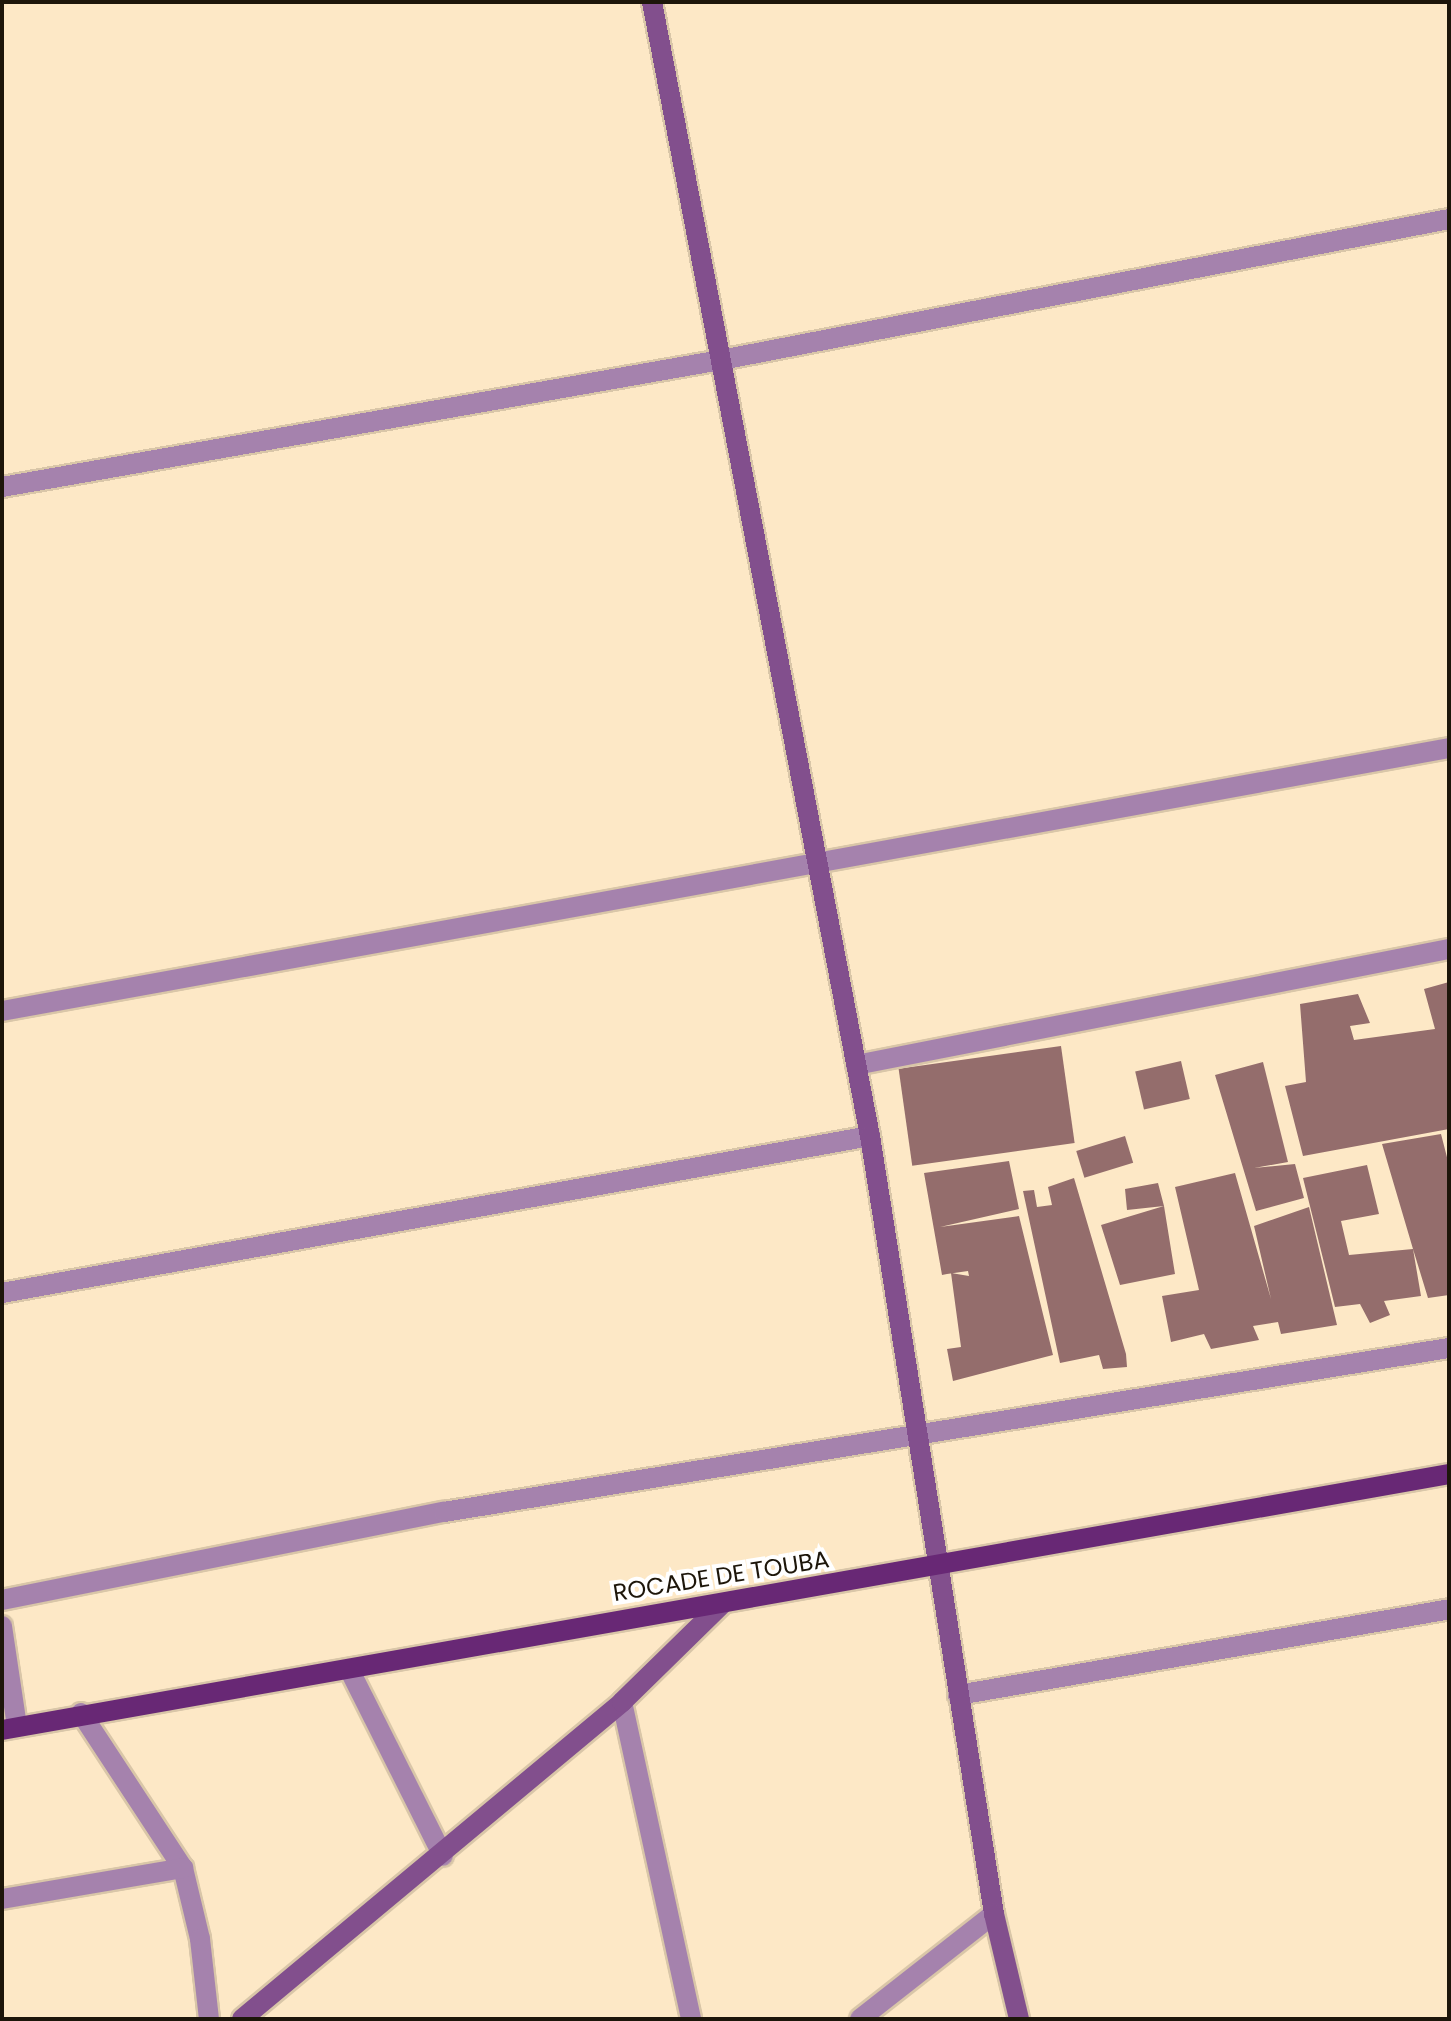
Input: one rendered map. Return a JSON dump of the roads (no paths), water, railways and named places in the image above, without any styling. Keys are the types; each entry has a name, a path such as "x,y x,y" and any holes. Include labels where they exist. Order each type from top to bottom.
{"main road":[{"name":"ROCADE DE TOUBA","path":"10,1728 81,1713 722,1604 1449,1474"}],"street":[{"path":"652,2 870,1136 994,1914 1019,2019"},
{"path":"2,487 721,360 1449,219"},
{"path":"2,1011 1449,748"},
{"path":"856,1065 1449,949"},
{"path":"2,1293 870,1136"},
{"path":"2,1600 444,1512 919,1432 1449,1348"},
{"path":"242,2019 443,1856 622,1702 722,1604"},
{"path":"958,1695 1449,1609"},
{"path":"2,1626 10,1728"},
{"path":"349,1669 443,1856"},
{"path":"622,1702 691,2019"},
{"path":"81,1713 183,1868 200,1939 209,2019"},
{"path":"2,1899 183,1868"},
{"path":"860,2019 994,1914"}]}
